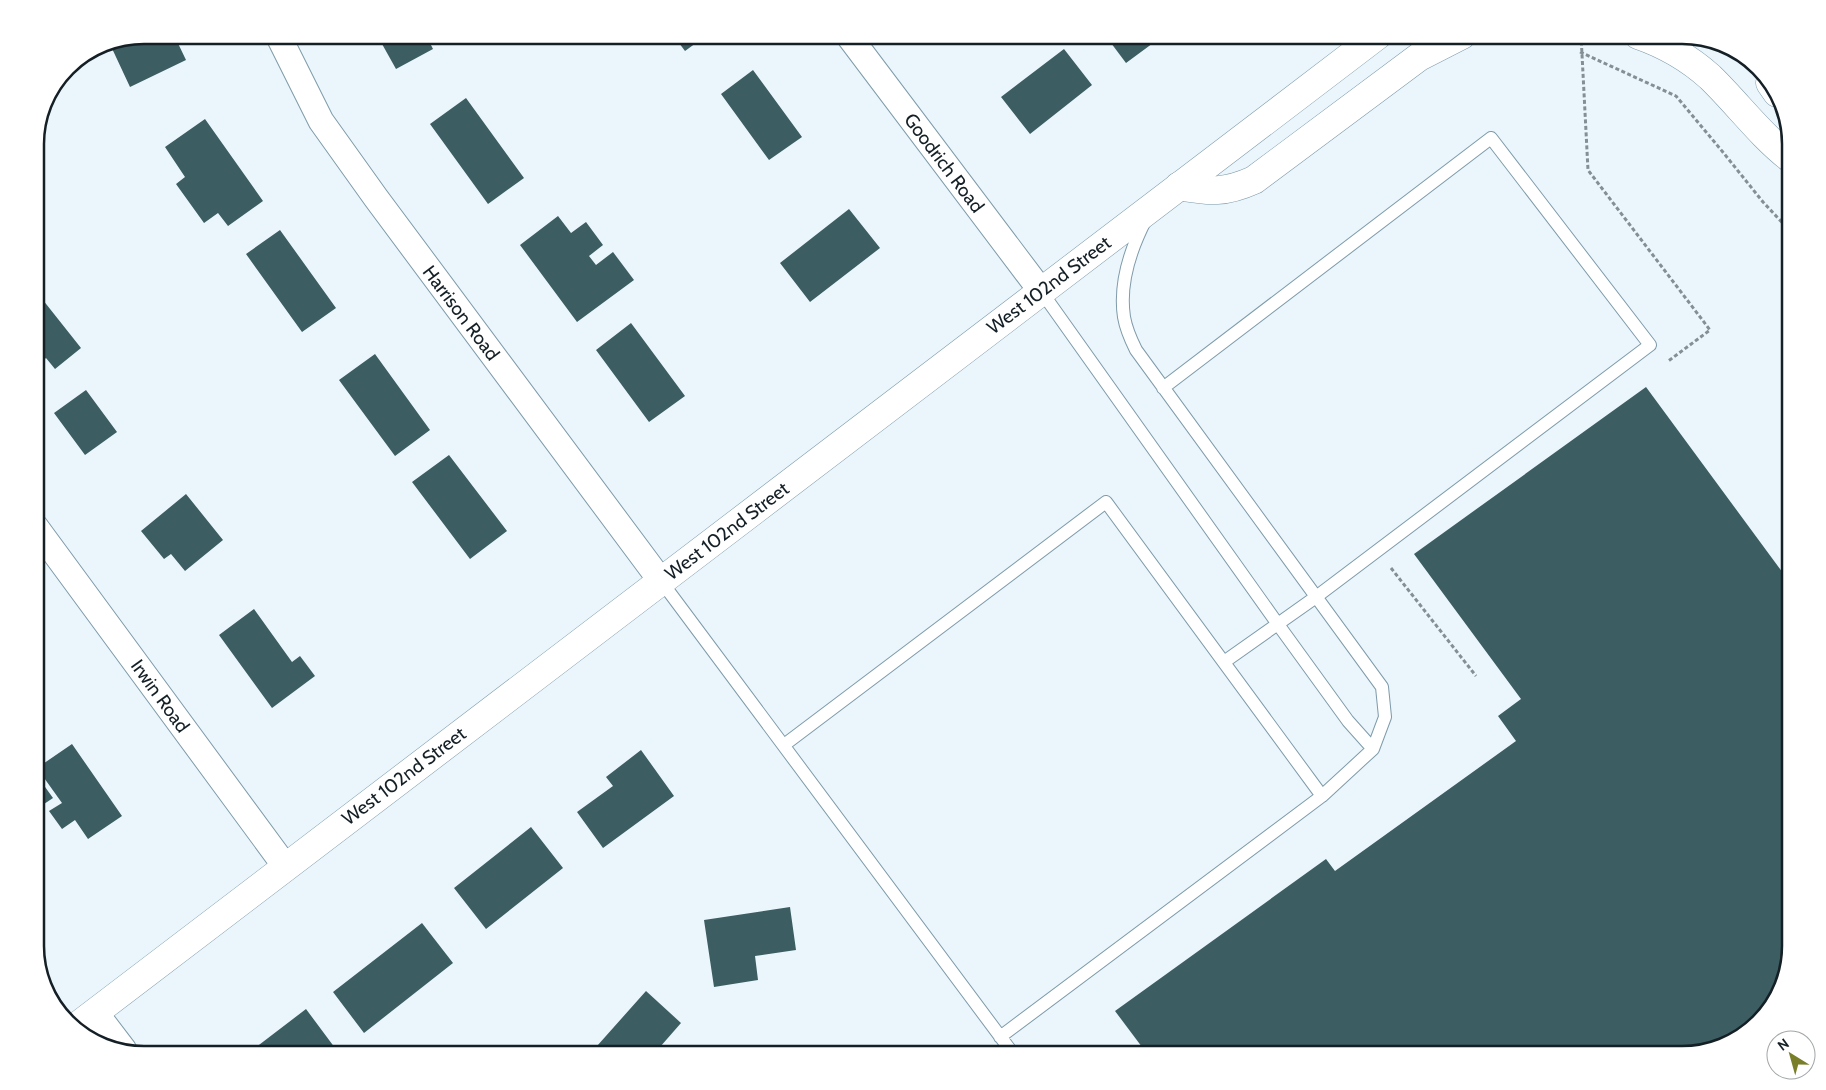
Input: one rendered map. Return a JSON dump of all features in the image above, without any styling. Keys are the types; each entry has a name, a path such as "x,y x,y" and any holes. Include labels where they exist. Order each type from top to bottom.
{"street":[{"name":"Harrison Road","path":"282,44 321,121 661,581"},
{"name":"Goodrich Road","path":"855,44 1041,292"},
{"name":"West 102nd Street","path":"86,1019 1366,44"},
{"path":"1179,186 1218,191 1236,188 1254,180 1419,57 1444,44"},
{"path":"1659,44 1689,60 1710,78 1771,143 1782,152"},
{"name":"Irwin Road","path":"44,538 285,866"},
{"path":"86,1019 114,1042"}],"lane":[{"path":"1163,388 1491,138 1650,345 1316,597 1224,662"},
{"path":"1000,1037 1322,796 1373,749 1385,717 1382,687 1163,388 1136,350 1128,333 1124,318 1123,299 1126,275 1140,231 1154,206"},
{"path":"1041,292 1348,721 1373,749"},
{"path":"784,745 1106,502 1322,796"},
{"path":"661,581 1007,1046"}],"path":[{"path":"1580,44 1580,52 1676,96 1782,222"}],"building":[{"path":"144,44 178,44 186,60 130,87 112,49"},
{"path":"382,44 430,44 433,49 396,69"},
{"path":"680,44 695,44 685,51"},
{"path":"1112,44 1152,44 1126,63"},
{"path":"1064,49 1092,85 1030,134 1001,97"},
{"path":"753,70 802,137 769,160 721,94"},
{"path":"466,98 524,178 488,204 430,124"},
{"path":"205,119 263,201 228,226 218,213 204,223 176,184 185,177 165,147"},
{"path":"849,209 880,248 810,302 780,263"},
{"path":"558,216 571,233 586,222 603,245 589,256 596,265 613,252 634,280 577,322 520,245"},
{"path":"280,230 336,308 302,332 246,254"},
{"path":"44,301 81,348 55,369 46,358 44,360"},
{"path":"631,323 685,396 649,422 596,350"},
{"path":"375,354 430,430 395,456 339,380"},
{"path":"1646,387 1782,572 1781,959 1779,972 1769,996 1762,1007 1743,1026 1720,1039 1708,1043 1682,1046 1141,1046 1115,1011 1326,859 1335,871 1516,741 1498,716 1521,699 1414,554"},
{"path":"86,390 117,432 85,455 54,413"},
{"path":"449,455 507,531 470,559 412,482"},
{"path":"186,494 223,540 185,571 171,554 164,559 141,531"},
{"path":"254,609 292,662 300,656 315,676 272,708 219,635"},
{"path":"72,744 122,816 88,839 75,820 62,829 49,811 62,803 44,778 44,763"},
{"path":"641,750 674,796 603,848 577,812 613,786 606,777"},
{"path":"44,786 53,798 44,804"},
{"path":"531,827 563,868 486,929 454,888"},
{"path":"790,907 796,950 755,956 758,980 714,987 704,920"},
{"path":"422,923 453,963 364,1033 333,992"},
{"path":"646,991 681,1023 661,1046 597,1046"},
{"path":"306,1009 334,1046 258,1046"}]}
